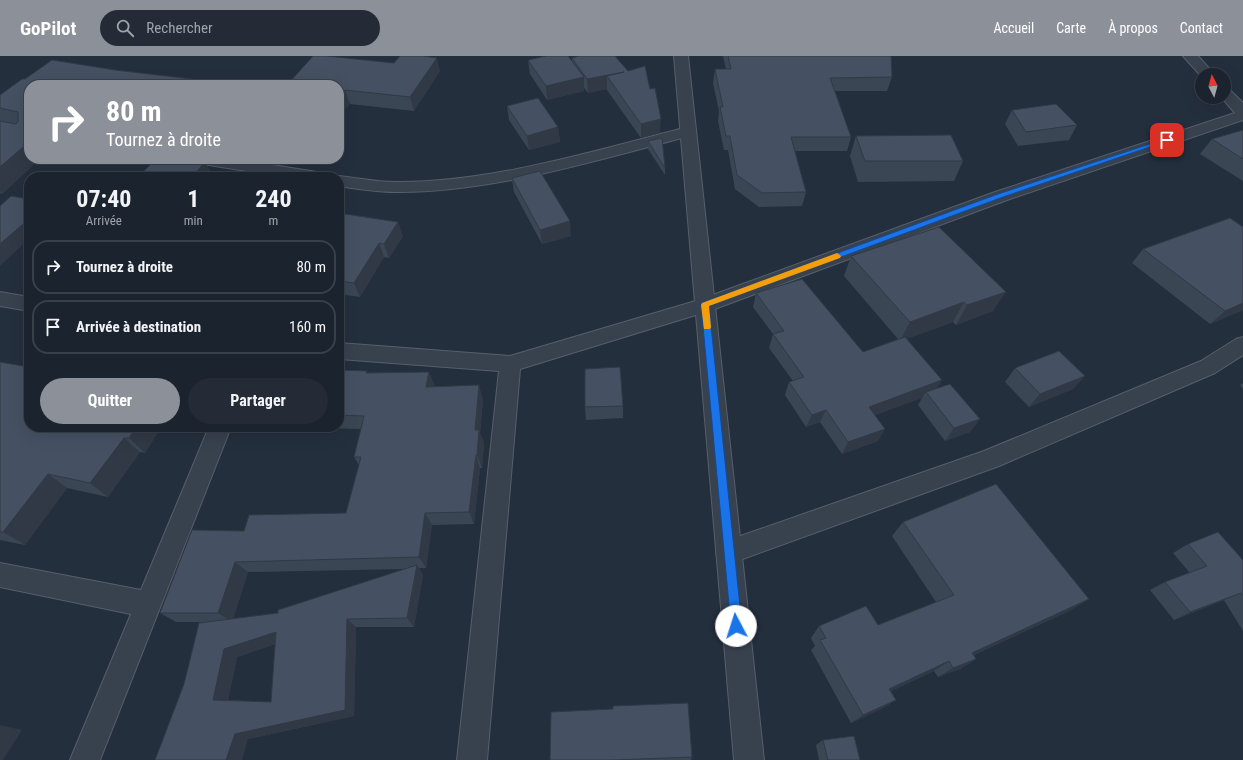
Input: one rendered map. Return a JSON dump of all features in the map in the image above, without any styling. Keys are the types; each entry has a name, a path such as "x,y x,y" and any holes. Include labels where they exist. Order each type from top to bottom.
{"street":[{"path":"681,56 749,760"},
{"path":"1190,56 1201,68"},
{"path":"1231,99 1243,112"},
{"path":"344,351 510,364 705,305 1000,196 1243,115"},
{"path":"344,182 372,186 404,188 473,181 515,174 688,132"},
{"path":"234,164 285,172"},
{"path":"0,299 24,303"},
{"path":"729,552 991,459 1208,367 1243,345"},
{"path":"472,760 510,364"},
{"path":"85,760 218,432"},
{"path":"0,575 148,605"}],"building":[{"path":"313,56 394,63 400,56 423,56 437,58 410,97 345,90 344,91 344,80 291,80"},
{"path":"546,56 568,56 584,77 546,86 528,60"},
{"path":"579,56 615,56 628,71 645,66 650,89 655,88 661,119 641,124 607,76 624,72 587,79 572,58"},
{"path":"728,56 891,56 892,77 830,78 851,137 791,137 806,192 762,193 737,175 730,136 726,136 720,107 723,107 715,69 731,69"},
{"path":"52,60 115,70 192,79 24,80 24,146 0,167 0,121 16,124 18,122 18,112 0,108 0,95 22,79 25,79"},
{"path":"538,98 558,127 527,136 507,106"},
{"path":"1056,104 1077,125 1026,132 1012,110"},
{"path":"1243,130 1243,159 1212,139"},
{"path":"951,135 963,161 865,161 856,136"},
{"path":"662,138 665,168 648,141"},
{"path":"151,164 203,164 196,172 143,172"},
{"path":"540,171 570,221 540,230 512,178"},
{"path":"11,196 24,198 24,223 0,244 0,206"},
{"path":"344,214 398,222 384,244 379,243 354,283 344,282"},
{"path":"1230,218 1243,227 1243,303 1225,311 1143,249"},
{"path":"939,227 1006,292 967,305 964,302 910,322 851,256"},
{"path":"802,279 863,352 905,337 942,380 869,407 885,429 848,442 826,410 812,415 789,382 804,377 773,334 784,331 756,293"},
{"path":"1059,351 1085,376 1040,394 1015,368"},
{"path":"0,362 24,366 24,432 133,432 129,438 124,438 90,483 48,474 3,532 0,532"},
{"path":"620,367 623,406 585,407 585,369"},
{"path":"344,370 367,371 366,373 429,372 426,387 479,385 475,430 479,430 469,512 425,513 419,557 235,562 218,613 160,613 192,530 244,531 249,515 346,513 361,457 354,457 364,416 344,415"},
{"path":"950,384 980,419 954,428 926,392"},
{"path":"996,484 1089,599 972,653 976,659 953,668 949,661 889,689 896,700 863,715 820,640 826,638 819,626 866,606 878,625 954,595 903,522"},
{"path":"1218,532 1243,560 1243,596 1241,593 1190,612 1165,582 1207,566 1188,544"},
{"path":"417,565 407,618 347,619 345,710 235,734 226,760 155,760 184,684 199,623 278,613 278,610","holes":["276,632 271,702 213,700 224,649"]},
{"path":"688,703 692,757 612,760 550,760 551,712 613,709 613,706"},
{"path":"854,736 860,760 828,760 823,740"}],"slow traffic":[{"path":"707,327 705,305 837,256"}],"route":[{"path":"736,626 705,305 1000,196 1167,140"}]}
